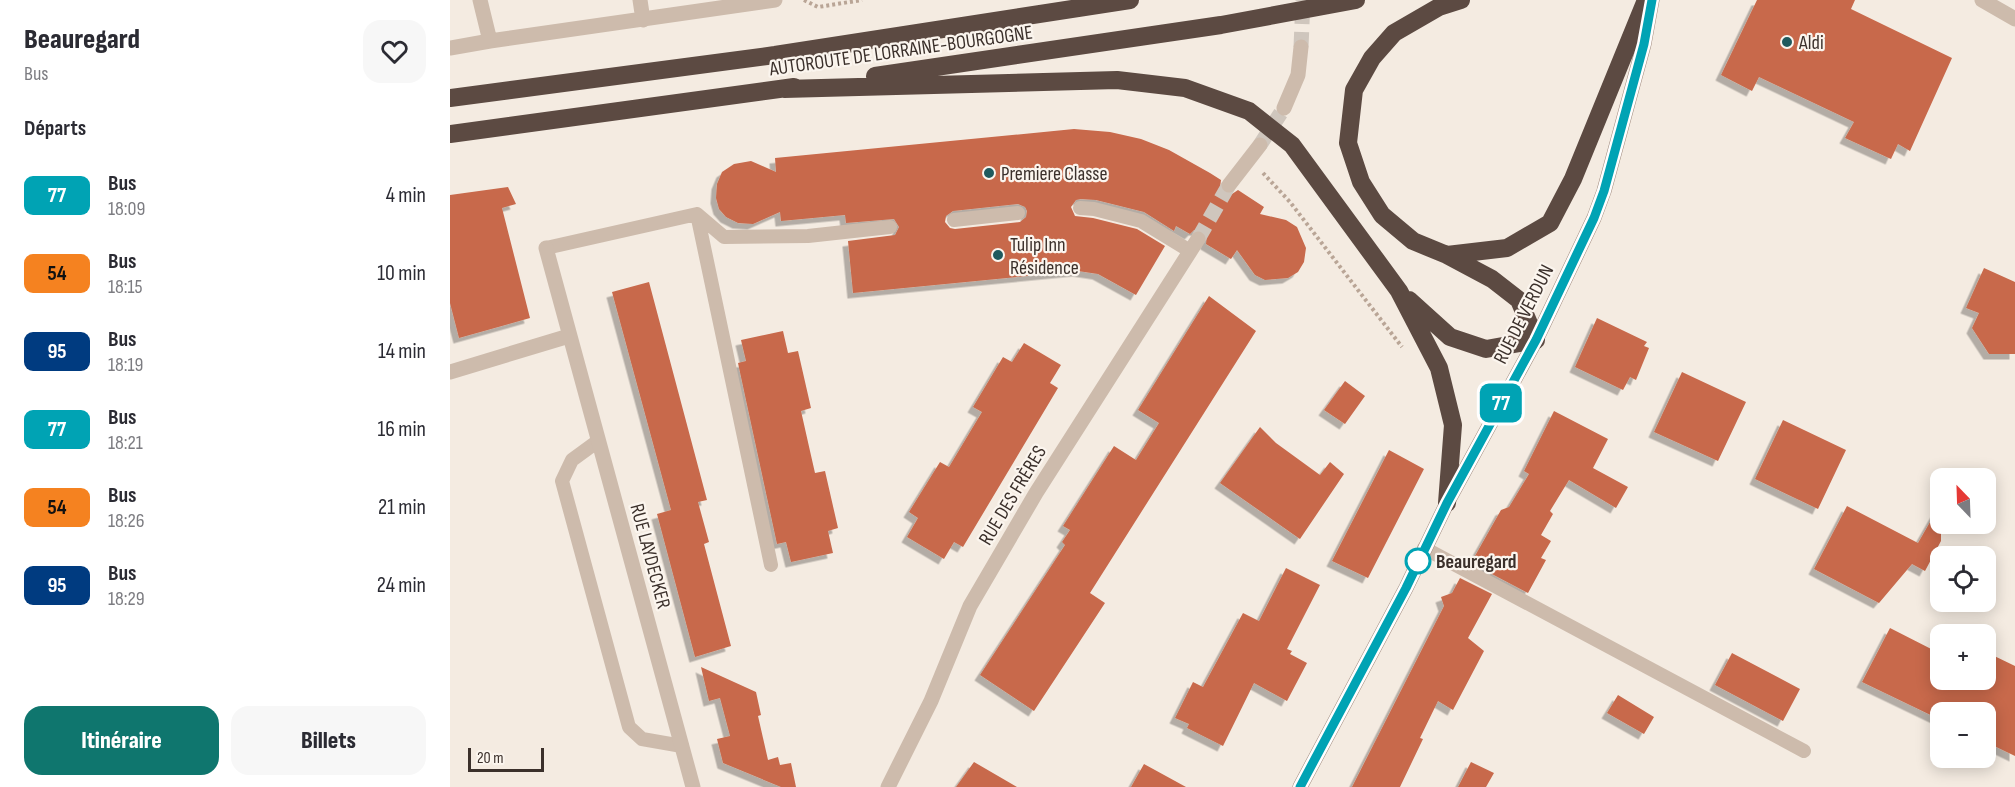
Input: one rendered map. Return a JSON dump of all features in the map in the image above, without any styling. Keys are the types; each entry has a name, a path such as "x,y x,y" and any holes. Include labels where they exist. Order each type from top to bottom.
{"highway":[{"name":"AUTOROUTE DE LORRAINE-BOURGOGNE","path":"450,98 787,53 1130,0"},
{"name":"AUTOROUTE DE LORRAINE-BOURGOGNE","path":"450,134 1025,56 1221,25 1356,0"},
{"path":"1399,291 1450,337 1486,349 1536,340 1520,300 1492,279 1413,240 1382,215 1361,183 1348,143 1354,90 1372,58 1394,33 1439,7 1461,0"},
{"path":"1447,255 1507,248 1550,223 1573,178 1646,0"},
{"path":"784,89 1118,80 1185,88 1249,111 1292,145 1399,291 1439,368 1453,425 1447,503"}],"main road":[{"name":"RUE DE VERDUN","path":"1300,787 1406,588 1447,503 1536,340 1594,218 1604,191 1644,44 1652,0"}],"street":[{"path":"480,0 490,41"},
{"path":"640,0 643,20"},
{"path":"450,48 775,0"},
{"path":"1982,0 2015,19"},
{"path":"1284,108 1298,75 1300,47"},
{"path":"1229,185 1260,145"},
{"name":"RUE DES FRÈRES","path":"888,787 931,700 970,606 1036,493 1194,245"},
{"name":"RUE LAYDECKER","path":"546,248 693,787"},
{"path":"450,372 569,336"}],"lane":[{"path":"1080,208 1094,209 1141,221 1194,245"},
{"path":"954,220 1018,213"},
{"path":"697,214 724,237 808,236 890,227"},
{"path":"546,248 697,214"},
{"path":"697,214 771,565"},
{"path":"598,441 572,460 562,481 629,727 642,740 682,746"},
{"path":"1424,548 1804,751"}],"path":[{"path":"804,0 818,8 862,0"},
{"path":"1248,161 1268,177 1290,202 1406,353"}],"building":[{"path":"1757,0 1855,0 1851,9 1952,58 1910,151 1898,144 1891,159 1845,138 1854,122 1759,77 1752,91 1721,75"},
{"path":"1074,129 1110,132 1141,139 1169,150 1221,180 1220,188 1224,193 1232,194 1238,190 1264,207 1260,214 1286,220 1297,227 1306,248 1304,262 1298,272 1288,278 1265,280 1255,275 1237,250 1231,259 1206,244 1207,235 1203,231 1194,230 1190,234 1176,226 1174,231 1144,212 1096,200 1081,199 1076,200 1071,207 1075,216 1137,229 1165,246 1136,295 1098,274 1078,271 853,293 848,241 895,235 899,227 894,219 846,223 845,215 781,221 780,212 753,224 738,223 726,217 719,209 716,198 717,184 722,172 734,164 751,161 776,172 775,158","holes":["1018,204 1025,207 1026,217 1020,222 955,229 950,228 945,222 946,216 953,211"]},
{"path":"508,187 516,204 502,208 530,318 459,338 450,303 450,195"},
{"path":"1984,268 2015,282 2015,354 1989,354 1972,328 1979,313 1966,308"},
{"path":"649,282 707,500 698,502 709,542 704,544 731,646 695,657 657,514 671,510 612,292"},
{"path":"1209,296 1256,331 1090,593 1105,603 1034,711 980,675 1065,545 1062,542 1070,530 1063,526 1114,446 1136,460 1159,423 1138,410"},
{"path":"1597,318 1647,342 1644,346 1649,348 1636,380 1630,377 1623,390 1575,367"},
{"path":"783,331 788,353 798,351 811,408 801,411 810,451 815,473 825,471 838,528 828,531 833,553 791,562 786,542 777,544 738,363 746,361 741,340"},
{"path":"1024,343 1061,365 1050,383 1058,388 963,547 954,542 944,559 907,537 918,518 909,512 940,462 949,467 982,412 973,407 1003,357 1012,362"},
{"path":"1682,372 1746,402 1718,461 1654,432"},
{"path":"1345,381 1365,396 1345,424 1324,410"},
{"path":"1554,411 1608,439 1593,468 1628,487 1616,508 1569,480 1550,511 1553,514 1541,535 1551,541 1541,558 1546,560 1528,593 1471,563 1501,510 1509,507 1529,474 1524,471"},
{"path":"1783,420 1846,450 1818,509 1755,479"},
{"path":"1260,427 1276,443 1320,475 1330,462 1344,474 1300,539 1220,483"},
{"path":"1389,450 1424,469 1368,578 1332,561"},
{"path":"1847,506 1918,543 1930,522 1930,534 1941,534 1938,546 1930,546 1930,562 1925,571 1912,564 1879,603 1814,569"},
{"path":"1286,568 1320,585 1287,649 1292,651 1290,654 1307,663 1287,701 1254,683 1223,746 1187,728 1189,724 1175,718 1193,682 1203,687 1243,613 1259,621"},
{"path":"1460,578 1492,594 1468,638 1484,651 1453,710 1438,701 1400,787 1352,787 1444,606 1441,597 1452,593"},
{"path":"1890,628 1930,648 1930,690 1996,690 1996,657 2015,666 2015,756 1996,747 1996,702 1930,702 1930,715 1862,682"},
{"path":"1732,653 1800,689 1783,721 1715,685"},
{"path":"701,667 756,692 761,715 758,716 768,760 778,757 780,765 791,763 796,787 781,787 723,763 717,739 730,736 720,698 709,701"},
{"path":"1618,695 1654,717 1644,734 1607,713"},
{"path":"974,762 1017,787 956,787"},
{"path":"1471,762 1494,773 1486,787 1458,787"},
{"path":"1144,764 1186,787 1131,787"}],"tunnel":[{"path":"1301,47 1303,0"},
{"path":"1260,145 1284,108"},
{"path":"1198,239 1229,185"}],"bus line":[{"name":"77","path":"1300,787 1406,588 1447,503 1536,340 1594,218 1604,191 1644,44 1652,0"}],"place":[{"name":"Aldi","path":"1787,42"},
{"name":"Premiere Classe","path":"989,173"},
{"name":"Tulip Inn Résidence","path":"998,255"},
{"name":"Beauregard","path":"1418,561"}]}
